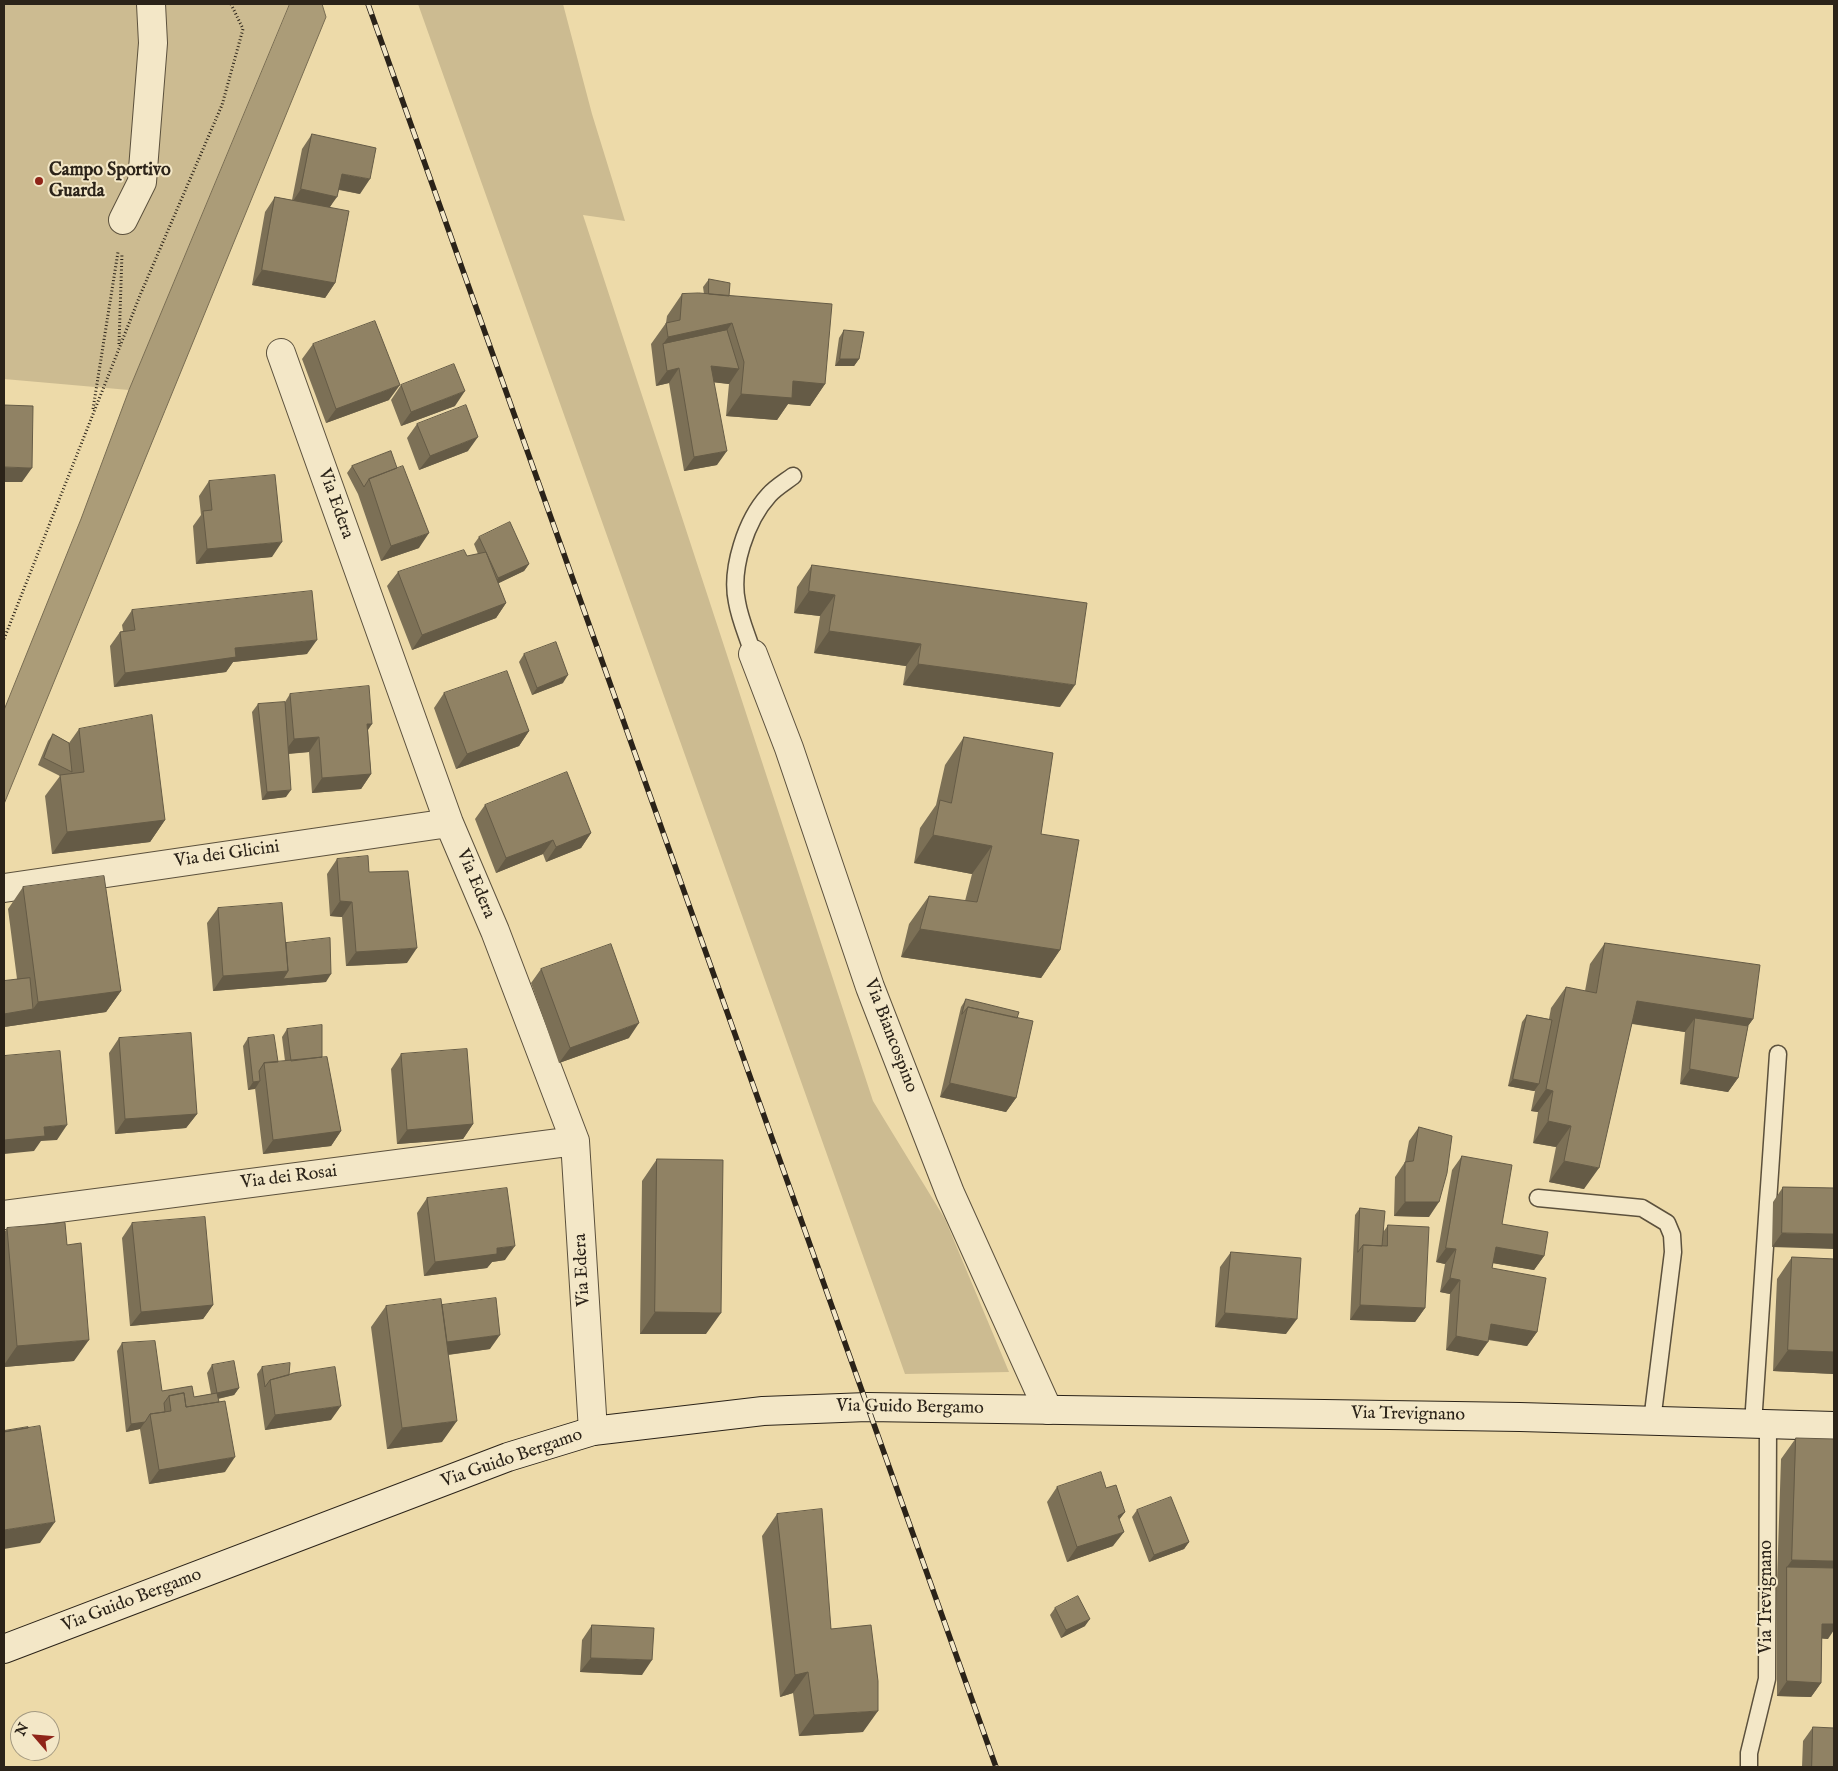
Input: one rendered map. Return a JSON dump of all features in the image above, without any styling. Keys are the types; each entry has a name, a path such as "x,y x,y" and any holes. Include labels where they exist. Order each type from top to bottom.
{"street":[{"path":"123,220 142,182 153,44 151,4"},
{"name":"Via Edera","path":"281,353 449,823 495,930 575,1141 593,1431"},
{"name":"Via Biancospino","path":"753,654 789,748 870,987 940,1166 1048,1410"},
{"name":"Via dei Glicini","path":"4,888 449,823"},
{"name":"Via dei Rosai","path":"4,1215 575,1141"},
{"name":"Via Guido Bergamo","path":"4,1649 508,1457 593,1431 685,1419 810,1408 1048,1410"},
{"name":"Via Trevignano","path":"1048,1410 1270,1412 1834,1426"}],"lane":[{"path":"753,654 736,602 740,548 751,522 768,495 793,476"},
{"path":"1760,1424 1778,1054"},
{"path":"1538,1198 1642,1208 1668,1222 1672,1235 1673,1252 1652,1421"},
{"name":"Via Trevignano","path":"1749,1767 1750,1753 1767,1679 1760,1424"}],"path":[{"path":"4,639 119,348 222,104 242,29 231,4"},
{"path":"119,348 123,220"},
{"path":"92,417 123,220"}],"shaded area":[{"path":"4,4 290,4 129,390 4,379"},
{"path":"290,4 322,4 326,17 4,804 4,710 81,519 129,390"},
{"path":"418,4 563,4 592,114 625,221 583,215 873,1101 945,1219 1009,1372 905,1374"}],"building":[{"path":"312,134 376,148 370,179 342,174 337,197 301,189"},
{"path":"275,197 349,211 335,283 262,270"},
{"path":"709,279 730,283 729,296 709,294"},
{"path":"699,293 832,304 825,384 793,381 792,398 741,394 744,362 732,323 668,337 666,323 680,320 682,294"},
{"path":"375,321 400,385 336,409 313,344"},
{"path":"727,330 739,369 711,366 727,451 694,457 679,368 667,371 663,344"},
{"path":"844,330 864,332 859,359 840,359"},
{"path":"454,364 465,391 411,412 401,385"},
{"path":"4,405 33,406 32,468 4,467"},
{"path":"466,405 478,437 430,456 417,424"},
{"path":"391,451 397,468 369,479 364,487 352,466"},
{"path":"403,466 429,533 391,546 369,479"},
{"path":"275,475 282,542 207,549 203,511 212,510 209,481"},
{"path":"510,522 529,564 498,578 479,537"},
{"path":"464,550 467,556 486,552 506,603 422,635 398,572"},
{"path":"812,565 1087,603 1075,685 918,664 921,644 829,631 835,595 809,591"},
{"path":"312,591 317,640 235,648 236,657 125,673 120,632 135,630 132,610"},
{"path":"556,642 568,675 537,688 524,654"},
{"path":"507,671 529,731 467,754 444,693"},
{"path":"369,686 372,724 367,724 371,774 322,778 319,737 294,739 290,694"},
{"path":"285,702 291,790 267,792 258,704"},
{"path":"152,715 165,820 67,832 60,775 84,772 79,729"},
{"path":"53,734 69,743 72,772 44,758"},
{"path":"964,737 1053,753 1041,834 1079,840 1060,950 920,929 929,896 977,902 992,846 933,835 940,800 951,803"},
{"path":"567,772 591,833 556,847 553,840 506,858 485,805"},
{"path":"368,856 369,872 408,871 417,948 356,952 352,902 340,901 337,859"},
{"path":"104,876 121,991 38,1002 23,887"},
{"path":"282,903 288,971 223,976 218,908"},
{"path":"330,938 331,974 283,979 288,971 286,943"},
{"path":"1605,943 1760,965 1753,1019 1637,1001 1599,1168 1564,1161 1571,1126 1548,1121 1553,1091 1546,1089 1566,987 1596,993"},
{"path":"611,944 639,1023 570,1048 541,969"},
{"path":"30,978 33,1009 4,1014 4,981"},
{"path":"966,999 1019,1012 1017,1018 968,1007 962,1014"},
{"path":"968,1007 1033,1021 1016,1098 950,1083"},
{"path":"1527,1015 1552,1020 1539,1084 1513,1079"},
{"path":"1695,1018 1748,1026 1738,1078 1690,1069"},
{"path":"322,1025 322,1057 291,1061 287,1029"},
{"path":"191,1033 197,1114 125,1119 119,1038"},
{"path":"274,1035 278,1062 264,1063 259,1071 260,1081 253,1082 248,1038"},
{"path":"467,1049 473,1124 407,1130 401,1054"},
{"path":"60,1051 67,1125 44,1127 45,1136 4,1140 4,1056"},
{"path":"327,1057 341,1131 273,1140 264,1063"},
{"path":"1419,1127 1452,1136 1447,1173 1439,1202 1405,1202 1405,1162 1413,1161"},
{"path":"1462,1156 1512,1165 1502,1224 1548,1232 1544,1256 1496,1247 1492,1268 1546,1278 1537,1332 1491,1324 1488,1342 1456,1336 1460,1280 1450,1278 1456,1249 1446,1248"},
{"path":"657,1159 723,1160 721,1313 655,1312"},
{"path":"1783,1187 1834,1188 1834,1234 1782,1233"},
{"path":"507,1188 515,1246 497,1248 497,1254 435,1262 427,1198"},
{"path":"1360,1208 1385,1211 1382,1246 1363,1245 1358,1252"},
{"path":"205,1217 213,1305 141,1312 132,1223"},
{"path":"65,1223 67,1245 81,1243 89,1340 17,1346 7,1228"},
{"path":"1388,1225 1429,1227 1425,1308 1360,1305 1363,1245 1387,1246"},
{"path":"1231,1252 1301,1258 1297,1319 1225,1313"},
{"path":"1792,1257 1834,1259 1834,1352 1788,1350"},
{"path":"496,1298 500,1335 447,1342 442,1305"},
{"path":"441,1299 457,1421 402,1428 386,1306"},
{"path":"155,1341 162,1391 192,1386 194,1397 217,1393 219,1402 186,1407 184,1393 169,1396 164,1403 165,1412 150,1414 145,1422 131,1424 122,1343"},
{"path":"234,1361 239,1388 217,1393 212,1365"},
{"path":"290,1363 289,1375 270,1380 265,1387 262,1367"},
{"path":"335,1367 341,1406 275,1415 270,1380 294,1373"},
{"path":"184,1393 186,1407 225,1401 235,1457 159,1470 150,1414 171,1411 169,1396"},
{"path":"40,1426 55,1522 4,1530 4,1432"},
{"path":"28,1428 4,1432 4,1431"},
{"path":"1796,1438 1834,1439 1834,1561 1792,1560"},
{"path":"1101,1472 1106,1488 1116,1485 1125,1512 1118,1516 1124,1532 1077,1547 1057,1487"},
{"path":"1171,1497 1189,1542 1154,1555 1137,1510"},
{"path":"822,1509 831,1629 871,1625 878,1681 878,1711 814,1715 808,1672 795,1675 777,1514"},
{"path":"1787,1567 1834,1568 1834,1624 1822,1624 1821,1683 1787,1681"},
{"path":"1078,1596 1090,1619 1066,1630 1055,1608"},
{"path":"592,1625 654,1628 652,1660 591,1658"},
{"path":"1813,1727 1834,1728 1834,1767 1812,1767"}],"railway":[{"path":"368,4 996,1767"}],"place":[{"name":"Campo Sportivo Guarda","path":"39,181"}]}
